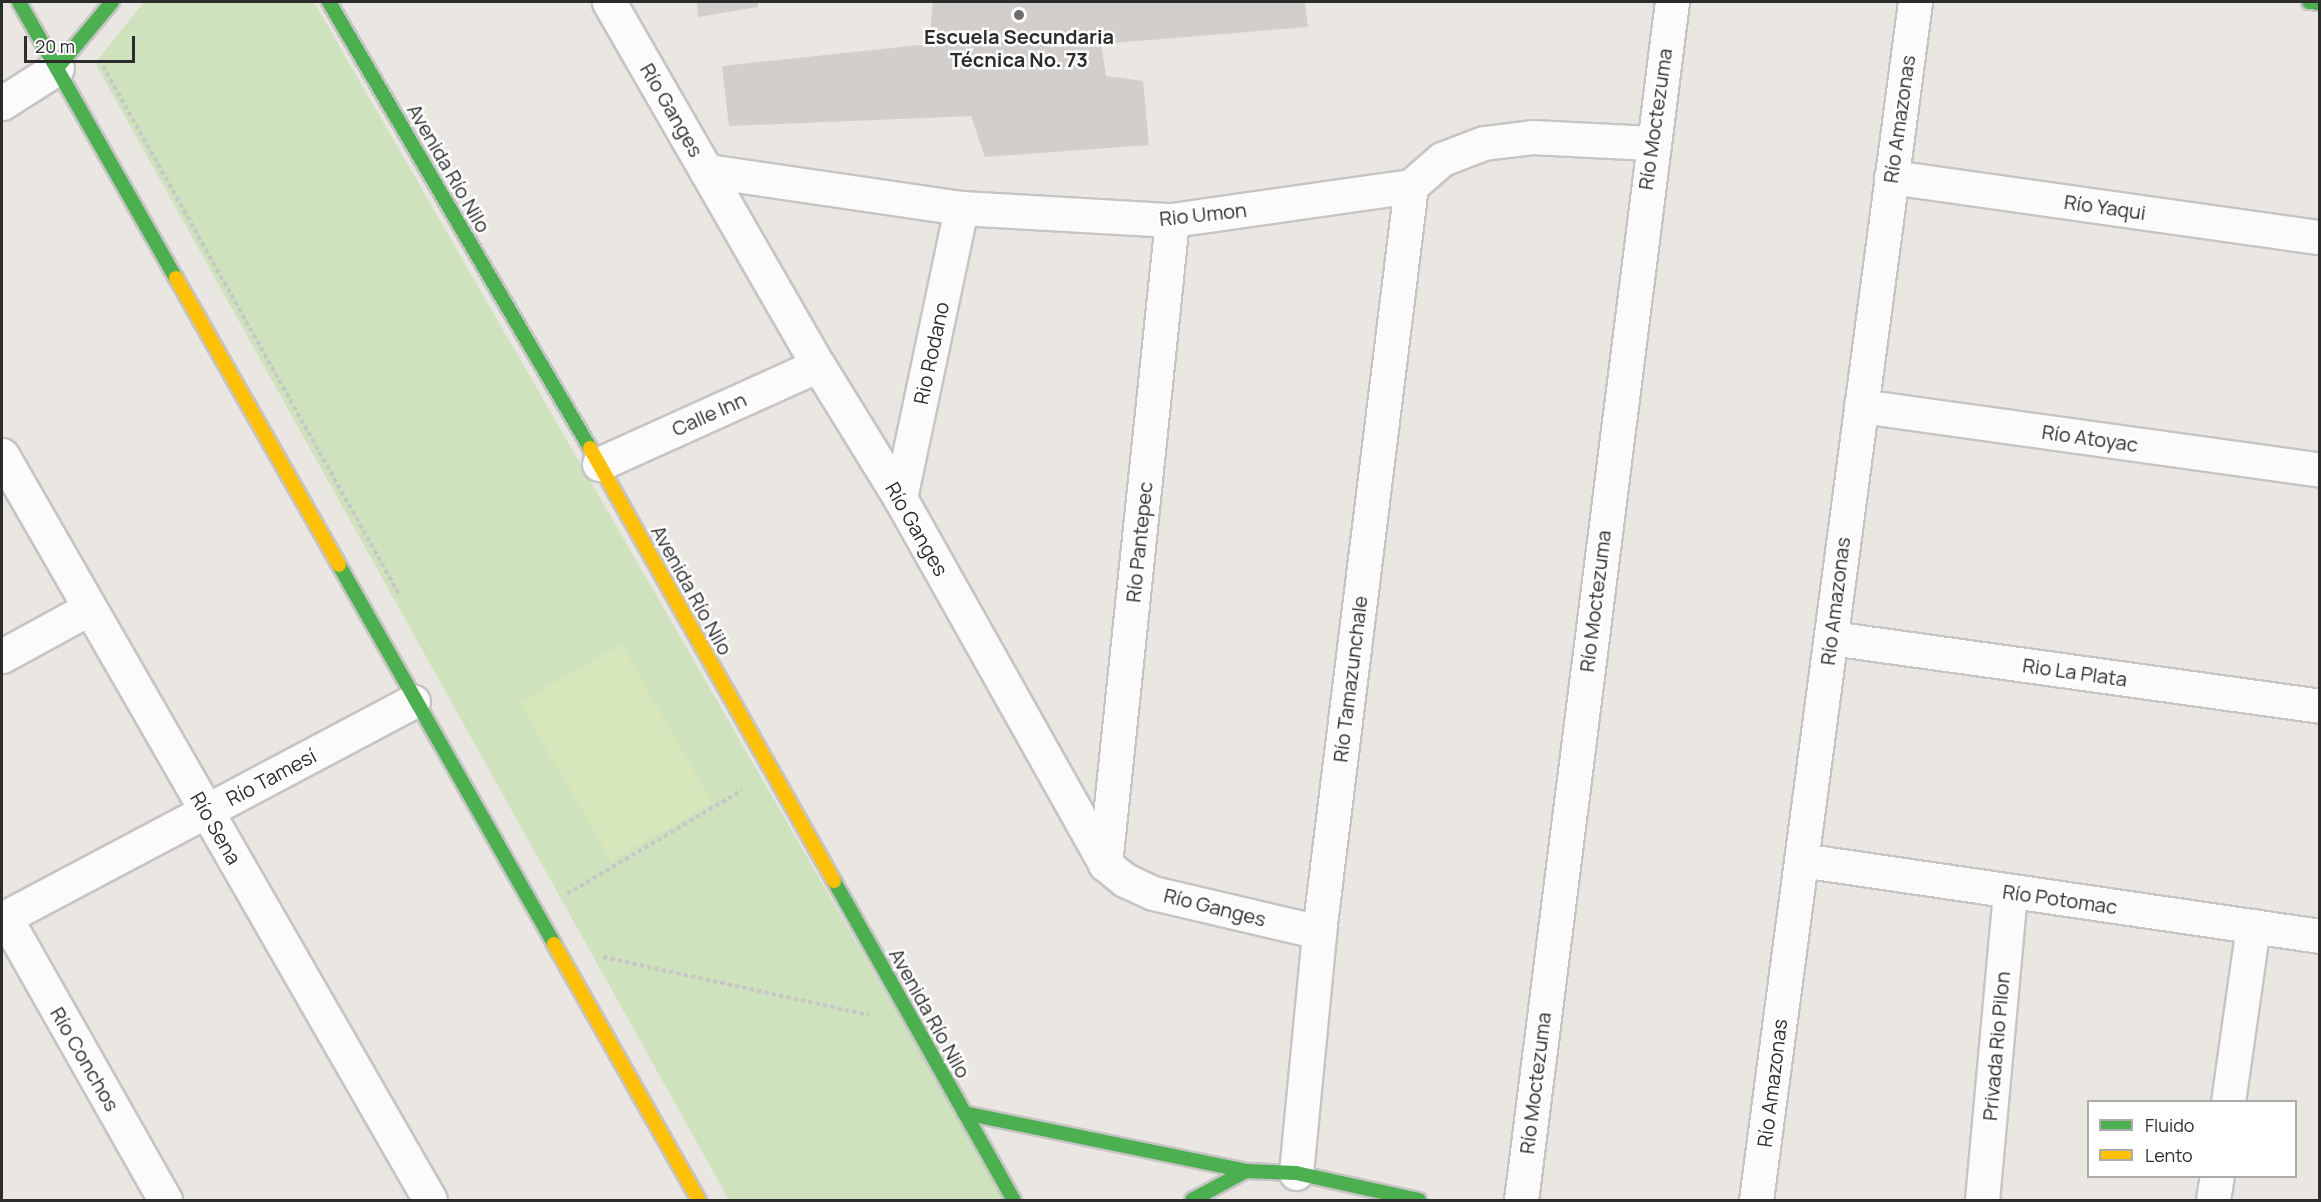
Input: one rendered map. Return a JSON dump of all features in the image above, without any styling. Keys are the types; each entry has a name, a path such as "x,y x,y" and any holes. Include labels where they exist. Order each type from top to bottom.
{"street":[{"path":"19,2 413,701 699,1200"},
{"path":"2,103 57,68 112,2"},
{"name":"Avenida Río Nilo","path":"329,2 599,464 1014,1200"},
{"name":"Río Ganges","path":"609,2 818,365 900,498 1105,864 1125,880 1153,892 1319,932"},
{"name":"Río Moctezuma","path":"1521,1200 1651,143 1672,2"},
{"name":"Río Amazonas","path":"1756,1200 1915,2"},
{"path":"2309,2 2319,3"},
{"path":"1411,186 1442,159 1484,143 1532,138 1651,143"},
{"name":"Rio Umon","path":"708,171 961,208 1172,220 1411,186"},
{"name":"Río Yaqui","path":"1891,177 2319,237"},
{"name":"Río Tamazunchale","path":"1296,1173 1319,932 1411,186"},
{"name":"Rio Rodano","path":"900,498 961,208"},
{"name":"Río Pantepec","path":"1105,864 1172,220"},
{"name":"Calle Inn","path":"599,464 818,365"},
{"name":"Río Atoyac","path":"1861,406 2319,470"},
{"name":"Río Sena","path":"2,455 88,609 207,811 430,1200"},
{"path":"2,656 88,609"},
{"name":"Rio La Plata","path":"1831,638 2319,706"},
{"name":"Río Tamesí","path":"3,918 413,701"},
{"name":"Río Potomac","path":"1801,860 2319,936"},
{"name":"Privada Rio Pilon","path":"1982,1200 2010,892"},
{"name":"Río Conchos","path":"3,918 165,1200"},
{"path":"2228,1100 2253,926"},
{"path":"964,1113 1246,1171 1296,1173 1419,1200"},
{"path":"1192,1200 1246,1171"},
{"path":"2214,1200 2217,1178"}],"path":[{"path":"110,56 103,65 405,604"},
{"path":"567,894 745,789"},
{"path":"562,884 572,903"},
{"path":"598,948 609,967"},
{"path":"603,957 880,1017"}],"green space":[{"path":"144,2 314,2 1005,1200 729,1200 95,63"},
{"path":"621,644 712,802 611,861 520,702"}],"building":[{"path":"697,2 758,2 758,7 698,17"},
{"path":"933,2 1305,2 1308,27 1101,44 1106,76 1143,81 1149,145 985,157 971,116 729,126 722,66 929,44"}],"traffic: fast":[{"path":"19,2 176,278"},
{"path":"57,68 112,2"},
{"path":"329,2 590,448"},
{"path":"2309,2 2320,3"},
{"path":"339,565 554,944"},
{"path":"834,881 1014,1200"},
{"path":"964,1113 1246,1171"},
{"path":"1192,1200 1246,1171 1296,1173 1419,1200"}],"traffic: slow":[{"path":"176,278 339,565"},
{"path":"590,448 834,881"},
{"path":"554,944 699,1200"}],"place":[{"name":"Escuela Secundaria Técnica No. 73","path":"1019,15"}]}
